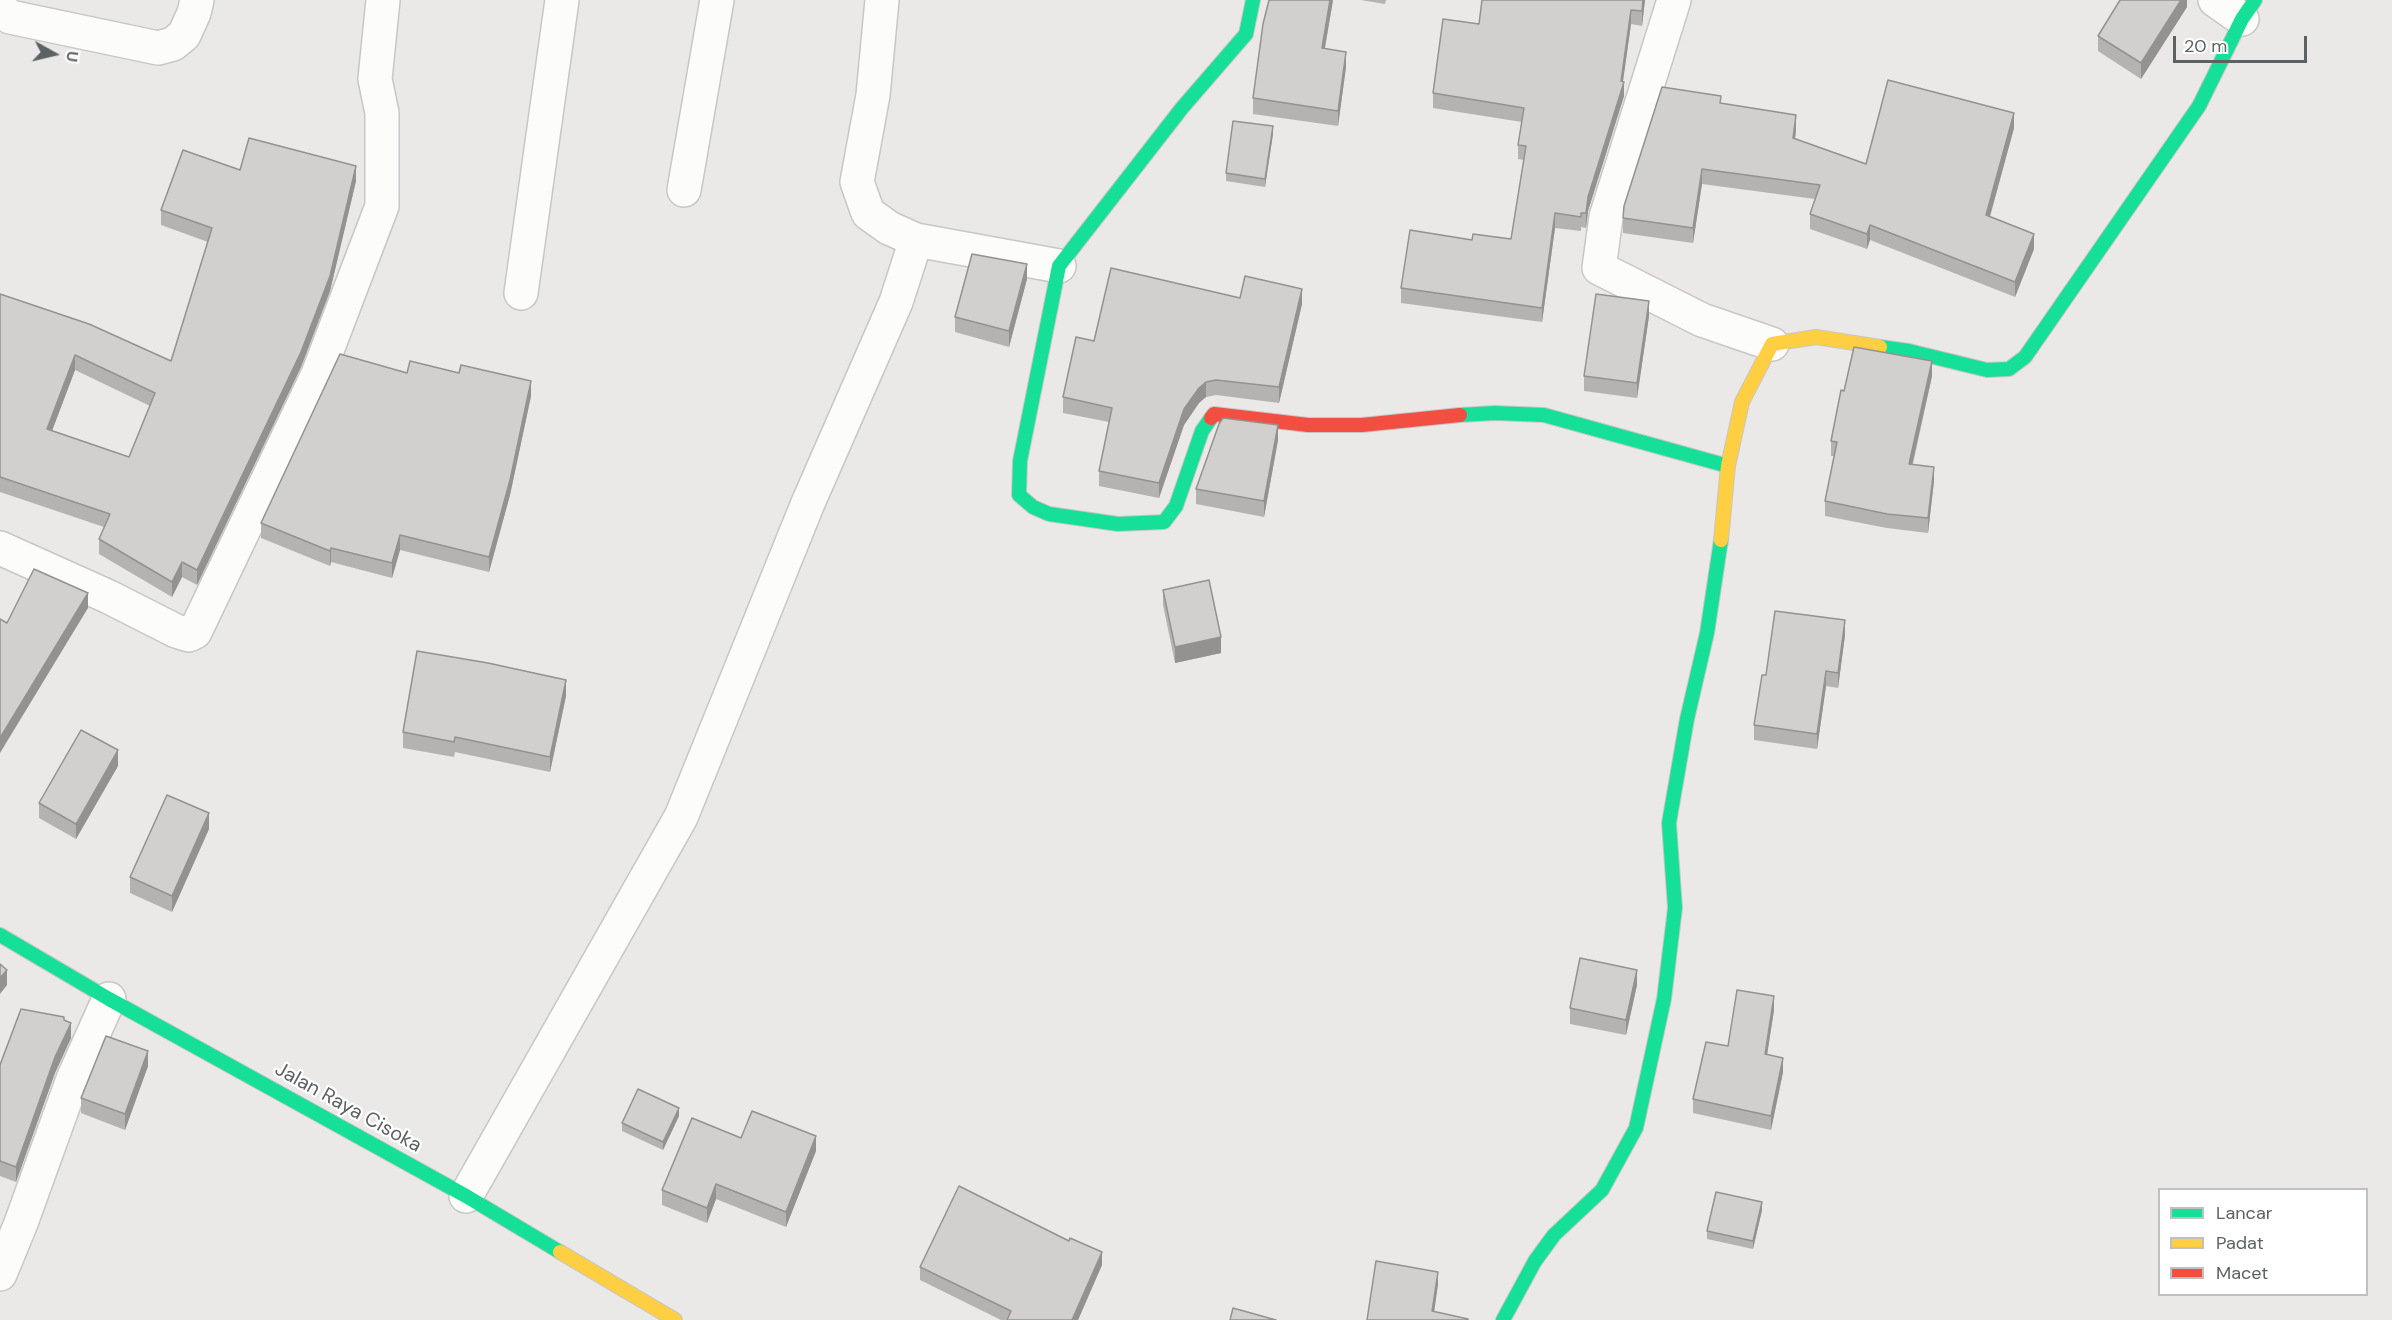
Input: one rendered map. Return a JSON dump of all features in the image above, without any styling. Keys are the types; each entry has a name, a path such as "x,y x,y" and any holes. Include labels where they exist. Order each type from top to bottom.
{"street":[{"path":"0,8 10,17 158,48 173,44 184,35 197,0"},
{"path":"0,548 109,597 176,631 189,635 195,632 318,374 382,206 382,113 375,79 384,0"},
{"path":"520,293 562,0"},
{"path":"684,190 717,0"},
{"path":"882,0 873,95 857,182 867,213 889,228 916,240 1059,266"},
{"path":"1253,0 1246,34 1182,108 1059,266 1020,461 1019,495 1033,507 1049,514 1118,524 1164,522 1176,506 1202,431 1214,414 1318,425 1362,425 1484,413 1544,415 1728,466"},
{"path":"1674,0 1606,217 1599,268 1702,320 1772,344 1816,337 1909,351 1987,370 2009,369 2025,357 2199,106 2248,9 2215,0"},
{"path":"466,1196 681,816 808,503 896,303 916,240"},
{"path":"1503,1320 1535,1261 1554,1235 1602,1190 1636,1128 1664,999 1675,909 1669,823 1687,719 1707,633 1724,518 1728,466 1742,402 1772,344"},
{"name":"Jalan Raya Cisoka","path":"0,935 109,999 466,1196 675,1320"},
{"path":"0,1274 73,1079 109,999"}],"building":[{"path":"1269,0 1330,0 1322,48 1346,52 1338,111 1253,98 1263,24"},
{"path":"1482,0 1643,0 1642,11 1631,10 1621,81 1624,82 1588,197 1586,213 1581,213 1581,217 1555,213 1542,308 1401,288 1410,230 1472,240 1473,234 1511,239 1526,146 1518,145 1524,108 1433,93 1443,19 1479,24"},
{"path":"2120,0 2181,0 2141,63 2098,36"},
{"path":"1888,80 2014,113 1986,215 2034,234 2015,282 1870,225 1867,234 1810,214 1820,185 1702,169 1693,228 1623,218 1624,206 1662,87 1721,96 1720,103 1796,115 1793,138 1866,164"},
{"path":"1233,121 1273,126 1265,179 1226,173"},
{"path":"249,138 356,166 330,276 301,352 197,570 182,562 172,582 99,539 110,514 0,477 0,294 89,324 171,361 212,228 161,210 183,150 240,170","holes":["75,355 155,393 129,457 47,429"]},
{"path":"972,254 1027,264 1009,331 955,317"},
{"path":"1111,268 1240,298 1245,276 1302,289 1279,387 1216,380 1206,382 1184,409 1159,483 1099,471 1112,408 1063,397 1076,337 1094,341"},
{"path":"1596,294 1649,301 1637,383 1584,376"},
{"path":"1854,347 1932,361 1909,464 1934,467 1928,518 1887,514 1825,501 1837,442 1831,441 1841,390 1844,391"},
{"path":"340,354 407,373 410,361 459,373 461,365 531,381 510,480 489,557 400,535 392,563 331,548 330,551 261,523"},
{"path":"1223,418 1278,425 1264,501 1196,489"},
{"path":"34,569 88,593 0,738 0,619 7,623"},
{"path":"1209,580 1221,637 1175,647 1163,590"},
{"path":"1775,611 1845,620 1838,673 1826,671 1817,734 1754,725 1762,675 1766,675"},
{"path":"417,651 566,680 550,757 455,737 454,742 403,732"},
{"path":"81,730 118,750 76,824 39,803"},
{"path":"167,795 209,813 172,896 130,877"},
{"path":"1580,958 1637,970 1626,1020 1570,1008"},
{"path":"0,964 7,970 0,978"},
{"path":"1737,990 1774,996 1765,1054 1783,1058 1771,1116 1693,1099 1706,1042 1728,1046"},
{"path":"21,1009 64,1017 64,1020 71,1023 55,1057 16,1167 0,1161 0,1065"},
{"path":"106,1036 148,1051 125,1114 81,1098"},
{"path":"638,1089 679,1108 663,1142 622,1123"},
{"path":"752,1111 816,1136 786,1212 716,1184 707,1208 662,1190 692,1118 741,1138"},
{"path":"959,1186 1069,1241 1070,1238 1102,1252 1072,1320 1007,1320 1011,1311 920,1267"},
{"path":"1716,1192 1762,1202 1753,1241 1707,1231"},
{"path":"1376,1261 1438,1272 1432,1311 1468,1320 1367,1320"},
{"path":"1233,1308 1276,1320 1230,1320"}],"traffic: fast":[{"path":"1211,418 1202,431 1176,506 1164,522 1118,524 1049,514 1033,507 1019,495 1020,461 1059,266 1182,108 1246,34 1253,0"},
{"path":"1880,347 1909,351 1987,370 2009,369 2025,357 2199,106 2242,19 2255,0"},
{"path":"1460,415 1495,413 1544,415 1728,466"},
{"path":"1503,1320 1535,1261 1554,1235 1602,1190 1636,1128 1664,999 1675,908 1669,823 1687,719 1707,633 1721,540"},
{"path":"0,935 109,999 466,1196 560,1252"}],"traffic: slow":[{"path":"1721,540 1728,466 1742,402 1772,344 1816,337 1880,347"},
{"path":"560,1252 675,1320"}],"traffic: jam":[{"path":"1211,418 1214,414 1308,425 1362,425 1460,415"}]}
